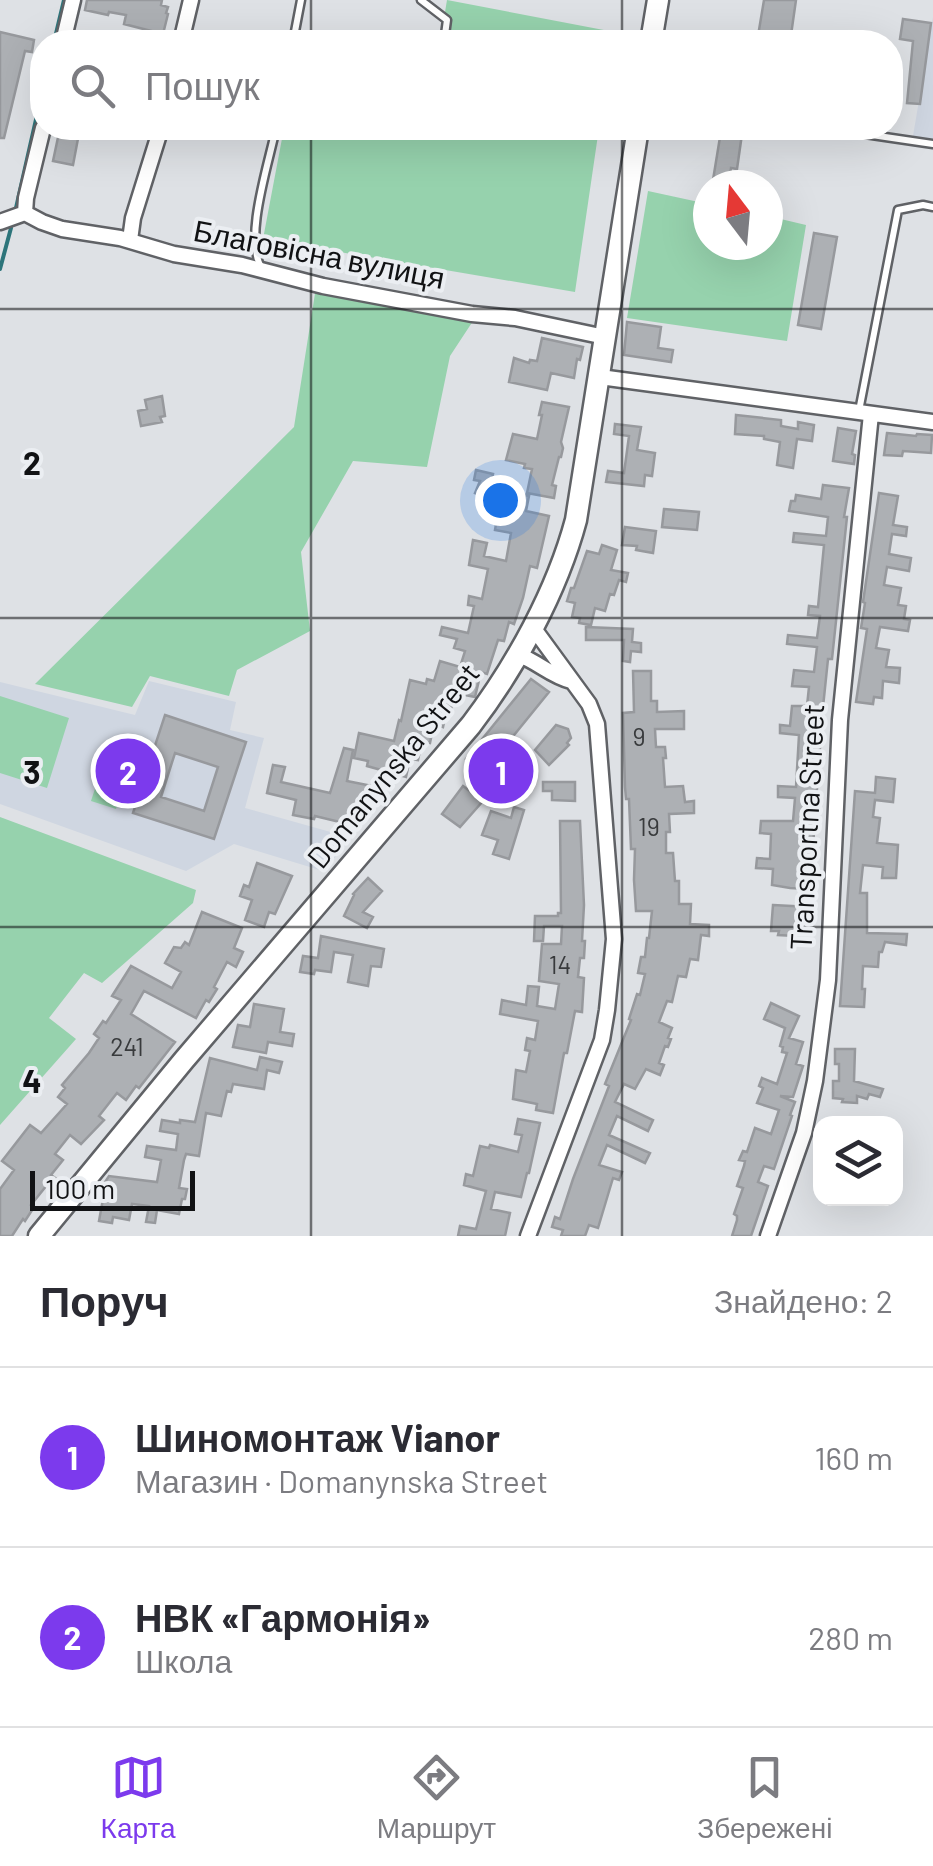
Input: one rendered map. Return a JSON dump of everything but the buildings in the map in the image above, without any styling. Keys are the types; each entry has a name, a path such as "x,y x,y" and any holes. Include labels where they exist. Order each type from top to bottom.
{"main road":[{"path":"654,30 658,0"},
{"name":"Domanynska Street","path":"39,1236 462,736 496,693 519,655 556,577 576,520 636,140"}],"street":[{"path":"66,30 73,0"},
{"path":"184,30 191,0"},
{"path":"0,222 25,213 40,140"},
{"path":"130,240 156,140"},
{"name":"Благовісна вулиця","path":"25,213 62,229 130,240 152,249 324,286 606,337"},
{"path":"600,377 933,422"},
{"name":"Transportna Street","path":"768,1236 804,1132 828,980 840,720 865,413"},
{"path":"528,1236 602,1040 614,939 597,724 589,704 532,626"},
{"path":"519,655 570,681"}],"lane":[{"path":"296,30 301,0"},
{"path":"422,0 447,20 446,30"},
{"path":"263,270 255,258 258,204 273,140"},
{"path":"903,140 933,144"},
{"path":"865,413 898,210 933,207"}],"shaded area":[{"path":"933,17 933,139 913,136"},
{"path":"149,681 236,702 230,730 264,738 245,808 352,838 323,871 234,844 186,871 0,804 0,682 135,715"}],"green space":[{"path":"447,0 604,30 442,30"},
{"path":"282,140 597,140 575,292 263,239"},
{"path":"648,191 693,201 693,260 783,260 783,220 806,225 787,341 627,318"},
{"path":"316,287 473,321 450,356 427,467 353,461 301,552 310,631 237,670 229,696 150,676 132,707 35,684 294,427"},
{"path":"0,696 69,718 47,788 0,773"},
{"path":"105,758 130,765 116,809 91,801"},
{"path":"0,817 196,890 193,903 102,983 84,973 49,1018 76,1039 0,1125"}],"waterway":[{"path":"57,30 64,0"},
{"path":"16,208 31,140"},
{"path":"0,269 11,228"}],"place":[{"name":"НВК «Гармонія»","path":"128,771"},
{"name":"Шиномонтаж Vianor","path":"501,771"}]}
